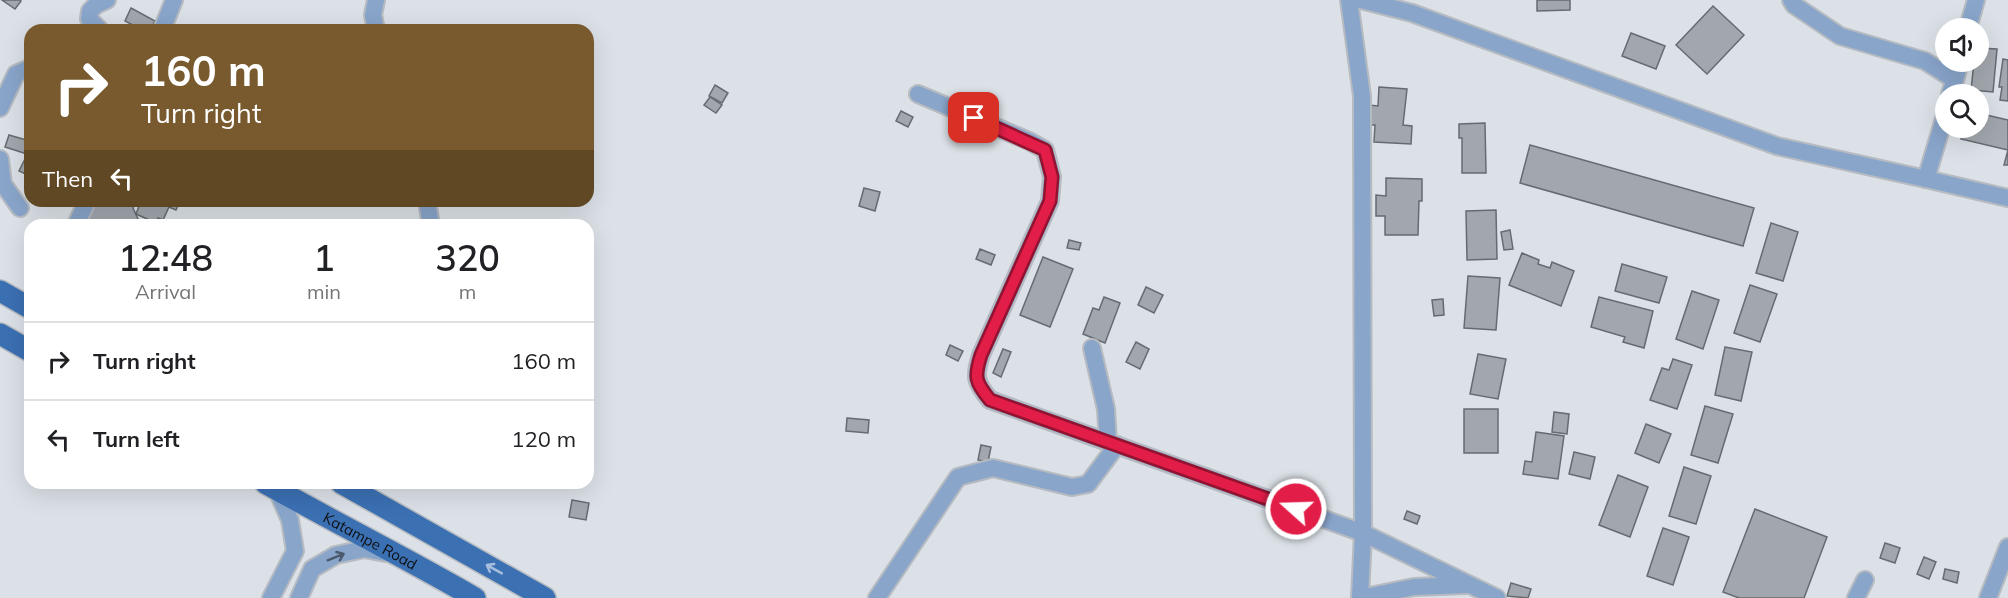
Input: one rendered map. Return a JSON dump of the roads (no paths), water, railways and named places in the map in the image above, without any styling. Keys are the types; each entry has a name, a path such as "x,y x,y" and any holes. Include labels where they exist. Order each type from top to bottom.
{"main road":[{"path":"0,291 24,305"},
{"path":"0,334 24,348"},
{"name":"Katampe Road","path":"276,489 475,598"},
{"path":"351,489 545,598"}],"street":[{"path":"94,24 89,19 90,11 107,0"},
{"path":"164,24 174,0"},
{"path":"375,24 373,15 376,0"},
{"path":"1349,0 1362,96 1363,533 1360,598 1414,587 1471,585"},
{"path":"1361,0 1412,13 1777,146 2008,198"},
{"path":"1791,0 1794,5 1840,36 1925,61 1950,84"},
{"path":"1971,18 1976,0"},
{"path":"0,108 16,74 24,71"},
{"path":"918,94 1045,150 1052,177 1050,201 981,355 976,373 979,387 990,400 1363,533 1497,598"},
{"path":"1926,179 1938,138"},
{"path":"0,159 3,184 20,208"},
{"path":"877,598 958,477 993,468 1072,487 1088,484 1112,443 1092,348"},
{"path":"272,598 295,551 290,520 273,489"},
{"path":"1988,598 2008,547"},
{"path":"299,598 312,569 336,555 364,549 401,556"},
{"path":"1856,598 1865,580"}]}
